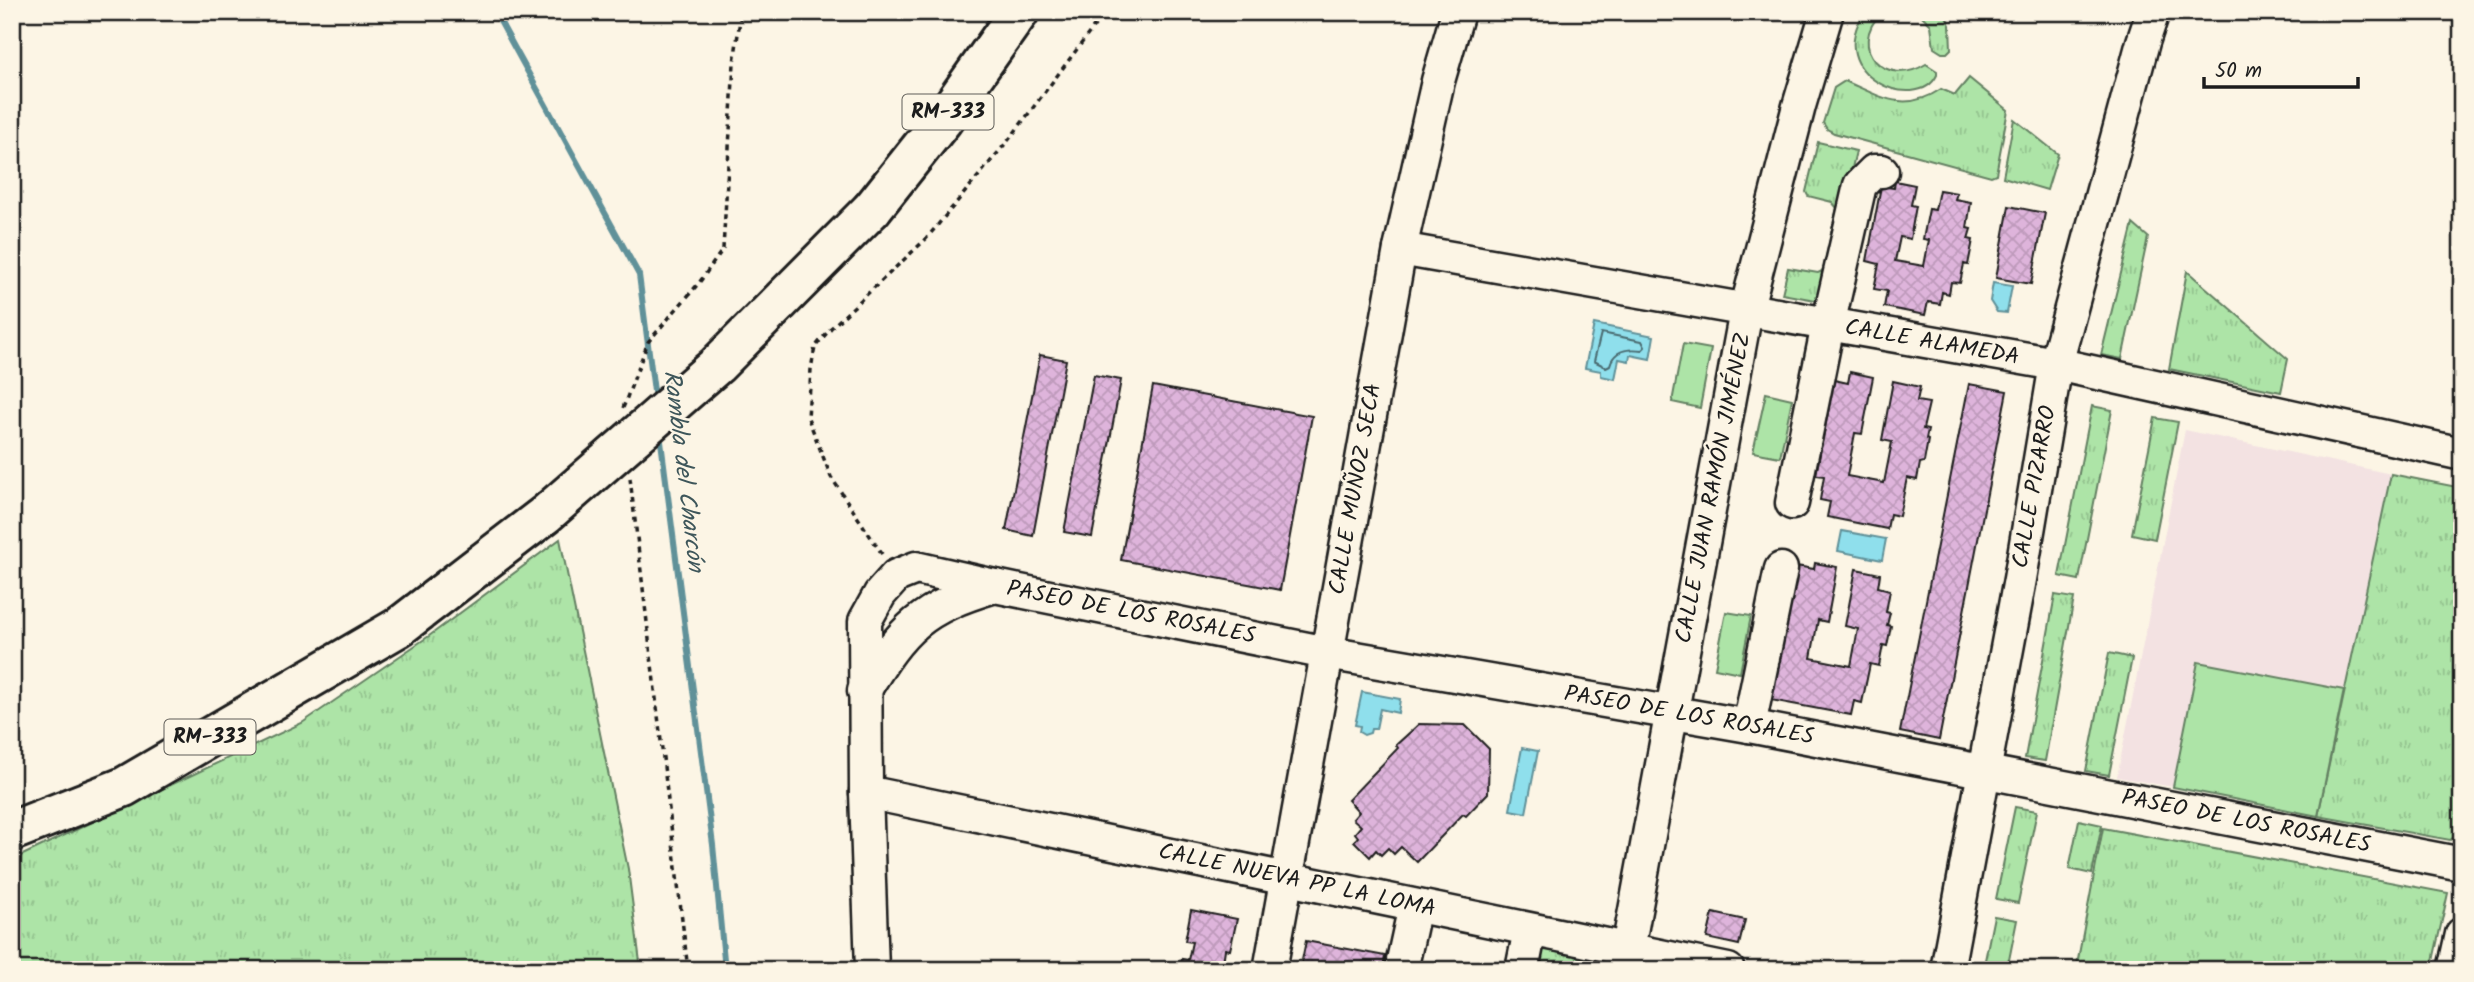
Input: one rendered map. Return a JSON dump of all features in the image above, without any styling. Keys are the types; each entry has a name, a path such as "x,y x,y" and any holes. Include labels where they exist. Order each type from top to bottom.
{"main road":[{"name":"RM-333","path":"12,831 124,787 399,626 546,514 717,365 872,209 942,121 1019,12"}],"street":[{"name":"CALLE MUÑOZ SECA","path":"1270,970 1399,249 1438,81 1458,12"},
{"name":"CALLE JUAN RAMÓN JIMÉNEZ","path":"1626,960 1746,311 1799,106 1827,12"},
{"name":"CALLE PIZARRO","path":"1947,970 2020,579 2056,364 2153,12"},
{"path":"1792,503 1860,185 1874,171 1882,171"},
{"name":"CALLE ALAMEDA","path":"1399,249 2056,364 2462,454"},
{"path":"1749,726 1781,569"},
{"name":"PASEO DE LOS ROSALES","path":"906,572 995,586 1327,653 1749,726 2462,864"},
{"path":"872,970 866,792 865,621 880,594 906,572"},
{"path":"864,692 892,646 912,624 961,596 995,586"},
{"name":"CALLE NUEVA PP LA LOMA","path":"866,792 1530,930 1626,960 1728,970"},
{"path":"1401,970 1415,906"},
{"path":"1522,970 1530,930"},
{"path":"2454,970 2462,934"}],"path":[{"path":"624,420 622,407 648,342 699,283 723,249 734,62 741,12"},
{"path":"906,572 831,477 808,418 815,347 831,328 926,239 1011,137 1105,12"},
{"path":"630,475 688,970"}],"shaded area":[{"path":"2185,430 2391,474 2318,816 2117,777"}],"green space":[{"path":"1865,12 1882,12 1872,26 1868,39 1869,51 1876,61 1897,72 1926,64 1937,71 1937,75 1927,86 1912,91 1894,89 1877,82 1863,70 1855,54 1855,34"},
{"path":"1918,12 1944,12 1950,25 1951,49 1947,53 1934,48 1931,25"},
{"path":"1969,78 2008,110 1996,174 1991,176 1834,133 1823,123 1834,88 1845,81 1881,97 1904,101 1928,96 1941,89 1955,95"},
{"path":"2014,119 2058,154 2047,190 2003,177"},
{"path":"1818,142 1856,151 1821,301 1782,294 1788,268 1818,273 1824,266 1837,208 1832,202 1808,196 1806,192"},
{"path":"2133,224 2148,237 2122,359 2101,355"},
{"path":"2187,271 2288,359 2281,392 2169,369"},
{"path":"1683,344 1711,349 1700,408 1672,402"},
{"path":"1766,393 1792,399 1780,457 1753,452"},
{"path":"2092,406 2112,410 2079,580 2059,576"},
{"path":"2155,418 2178,422 2155,539 2132,534"},
{"path":"2391,474 2462,488 2462,824 2460,833 2450,840 2318,816"},
{"path":"560,539 628,869 641,970 12,970 12,860 302,723 429,636"},
{"path":"2055,595 2074,598 2045,761 2025,758"},
{"path":"1726,612 1751,616 1740,673 1715,668"},
{"path":"2109,653 2132,658 2109,775 2086,771"},
{"path":"2198,662 2344,690 2318,816 2173,787"},
{"path":"2015,807 2037,811 2018,903 1996,899"},
{"path":"2079,820 2102,825 2092,874 2069,869"},
{"path":"2103,828 2448,893 2431,970 2076,970"},
{"path":"1994,916 2017,920 2007,970 1983,970"},
{"path":"1537,946 1610,963 1608,970 1534,970"}],"water":[{"path":"1993,283 2012,286 2007,313 1997,312 1990,301"},
{"path":"1594,324 1654,336 1650,359 1630,355 1629,361 1619,359 1615,379 1601,376 1601,371 1585,368"},
{"path":"1842,531 1886,539 1882,560 1838,551"},
{"path":"1362,692 1400,699 1398,713 1380,709 1376,729 1371,729 1370,733 1364,735 1359,732 1360,726 1355,725"},
{"path":"1522,748 1538,751 1526,813 1510,810"}],"building":[{"path":"1895,181 1915,185 1911,205 1916,206 1910,239 1900,237 1895,261 1924,266 1929,240 1923,239 1929,209 1935,210 1939,190 1957,193 1955,199 1971,202 1967,228 1971,229 1968,239 1973,240 1968,265 1964,264 1960,283 1951,282 1949,294 1942,292 1940,304 1928,302 1925,315 1884,307 1887,291 1874,289 1879,264 1867,261 1881,186 1894,188"},
{"path":"2009,206 2045,213 2031,284 1996,278"},
{"path":"1040,355 1066,360 1033,536 1006,530"},
{"path":"1850,372 1873,377 1862,434 1855,433 1847,476 1884,483 1892,442 1882,440 1893,381 1920,387 1917,401 1929,403 1923,429 1928,430 1924,462 1920,463 1917,480 1907,478 1899,516 1890,514 1887,529 1827,517 1830,502 1820,500 1824,476 1816,475 1834,380 1848,383"},
{"path":"1094,375 1121,380 1092,537 1064,532"},
{"path":"1969,384 2007,391 1939,740 1900,732"},
{"path":"1153,386 1312,416 1280,590 1121,560"},
{"path":"1815,563 1837,567 1827,622 1818,620 1811,658 1851,666 1858,629 1845,626 1856,569 1880,574 1878,587 1890,590 1886,612 1890,613 1887,625 1891,626 1887,646 1883,645 1879,666 1870,664 1862,703 1854,701 1851,715 1771,700 1796,566 1814,569"},
{"path":"1419,724 1465,725 1489,749 1488,793 1466,816 1463,814 1417,862 1401,847 1394,854 1388,848 1381,855 1376,850 1370,857 1354,841 1358,837 1355,833 1361,826 1353,819 1359,812 1348,800 1398,748 1396,745"},
{"path":"1191,910 1237,919 1230,950 1225,949 1222,970 1180,970 1182,959 1188,960 1192,942 1185,941"},
{"path":"1713,913 1745,920 1739,945 1707,938"},
{"path":"1306,941 1385,956 1383,970 1300,970"}],"waterway":[{"name":"Rambla del Charcón","path":"495,12 639,275 655,399"},
{"name":"Rambla del Charcón","path":"660,434 713,845 725,970"}]}
